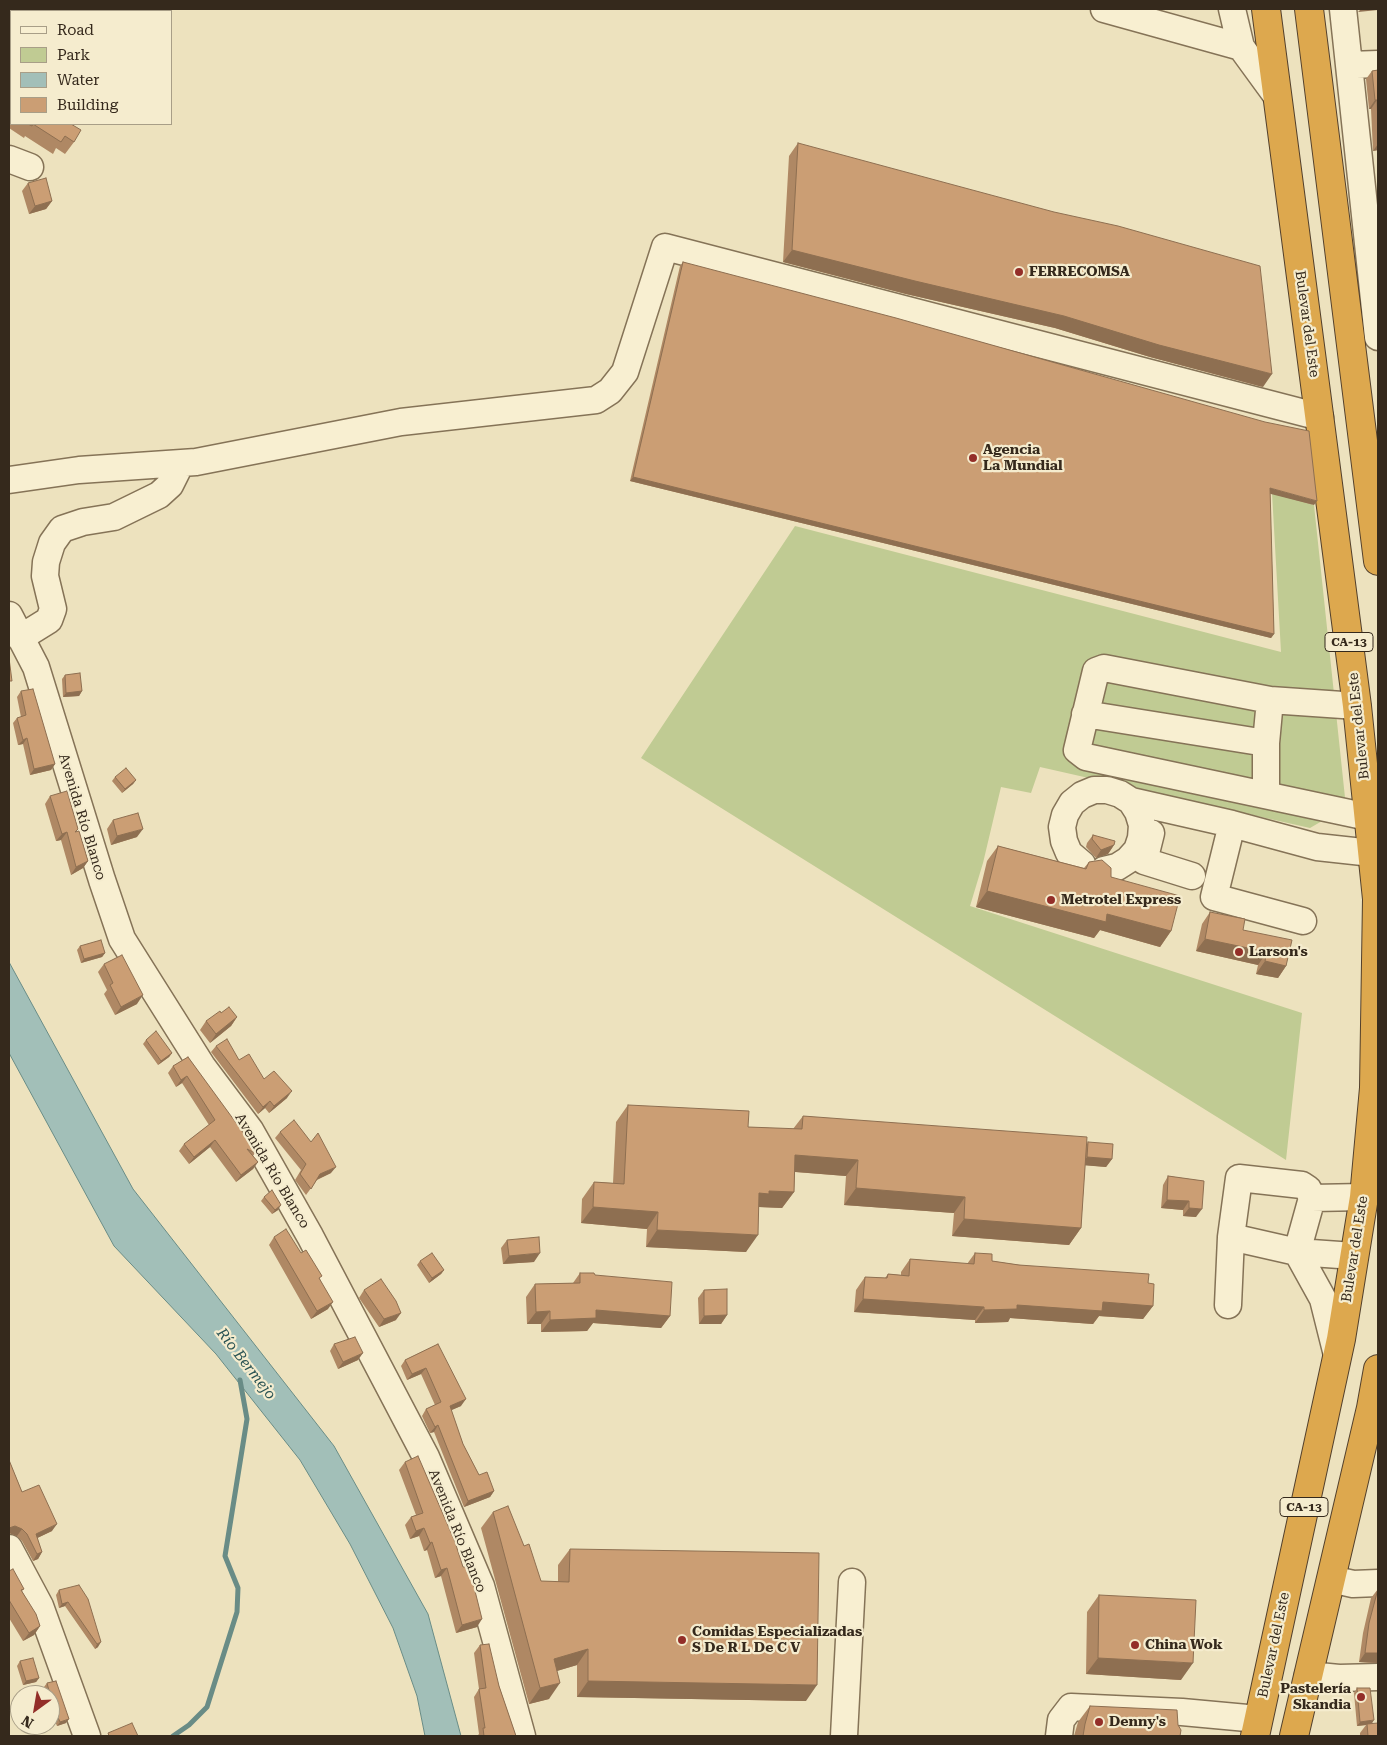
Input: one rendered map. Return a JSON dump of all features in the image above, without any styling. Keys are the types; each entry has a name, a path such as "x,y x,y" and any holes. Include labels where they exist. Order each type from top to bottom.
{"highway":[{"name":"Bulevar del Este","path":"1256,1727 1337,1355 1364,1197 1374,1088 1376,899 1357,706 1266,9"},
{"path":"1309,9 1370,439 1378,561"},
{"name":"CA-13","path":"1294,1736 1378,1369"}],"street":[{"path":"1104,9 1241,47"},
{"path":"1232,9 1241,47 1276,96"},
{"path":"1343,9 1349,65 1369,162 1378,337"},
{"path":"1349,65 1378,64"},
{"path":"9,480 79,470 181,463 401,422 596,400 610,391 625,372 665,247 1320,417"},
{"path":"20,638 49,620 51,615 53,609 45,576 46,562 52,543 62,529 83,522 114,517 136,508 159,495 170,485 181,463"},
{"name":"Avenida Río Blanco","path":"9,615 36,667 122,939 202,1066 250,1130 310,1236 426,1457 481,1586 522,1736"},
{"path":"1357,706 1270,700 1104,668 1096,671 1077,750 1086,757 1368,817"},
{"path":"1266,796 1266,743 1270,700"},
{"path":"1085,714 1266,743"},
{"path":"1131,802 1138,812 1142,825 1142,838 1137,850 1128,860 1117,867 1093,867 1069,853 1062,827 1065,815 1072,803 1082,795 1101,790 1120,794 1131,802 1156,808 1298,859"},
{"path":"1156,808 1144,862 1192,876"},
{"path":"1229,833 1317,847 1372,853"},
{"path":"1229,833 1214,897 1303,921"},
{"path":"1228,1305 1231,1237 1239,1178 1302,1184 1308,1189 1312,1198 1297,1252 1323,1299 1337,1355"},
{"path":"1312,1198 1364,1197"},
{"path":"1231,1237 1297,1252 1354,1256"},
{"path":"10,1552 40,1606 87,1736"},
{"path":"1331,1579 1353,1584 1378,1583"},
{"path":"844,1736 852,1582"},
{"path":"1308,1675 1339,1678 1378,1677"},
{"path":"1060,1736 1061,1720 1071,1708 1181,1724 1256,1727"}],"green space":[{"path":"1272,493 1314,505 1346,807 1310,828 1040,767 1031,793 1001,787 983,863 970,906 1302,1013 1286,1160 641,758 795,526 1281,652"}],"water":[{"name":"Río Bermejo","path":"9,962 133,1189 334,1446 428,1614 461,1736 425,1736 417,1696 393,1628 350,1544 300,1460 216,1354 114,1246 9,1053"}],"building":[{"path":"1378,70 1378,123 1377,100 1375,100 1372,71"},
{"path":"9,93 10,112 9,111"},
{"path":"35,125 73,125 81,130 74,142 65,136 61,142"},
{"name":"FERRECOMSA","path":"798,143 1054,212 1118,226 1260,266 1272,374 1159,345 1064,316 792,250"},
{"path":"46,178 52,201 35,206 28,183"},
{"name":"Agencia La Mundial","path":"683,262 896,318 1265,422 1309,431 1317,501 1270,488 1274,634 633,477"},
{"path":"9,658 12,681 9,681"},
{"path":"80,673 82,691 66,693 65,675"},
{"path":"33,689 55,764 34,769 27,738 23,740 17,718 26,715 21,691"},
{"path":"126,768 136,780 125,789 115,777"},
{"path":"67,791 78,829 75,832 79,831 88,861 76,867 67,832 62,834 50,796"},
{"path":"138,813 143,829 117,836 113,820"},
{"path":"1093,835 1115,841 1114,845 1101,850 1092,839"},
{"path":"998,846 1086,869 1089,862 1102,860 1111,868 1111,877 1180,896 1171,931 1107,914 1106,922 987,891"},
{"path":"1210,912 1245,919 1243,930 1292,940 1286,966 1265,961 1267,952 1205,939"},
{"path":"101,940 105,953 84,959 80,946"},
{"path":"122,955 143,995 121,1007 110,985 113,983 104,964"},
{"path":"229,1007 237,1017 216,1034 206,1021"},
{"path":"156,1031 172,1053 161,1061 146,1040"},
{"path":"227,1039 239,1060 249,1054 264,1079 274,1071 292,1091 274,1106 270,1101 263,1107 216,1046"},
{"path":"188,1057 242,1131 255,1153 247,1149 258,1162 241,1175 215,1140 194,1157 184,1144 215,1120 187,1076 181,1080 173,1066"},
{"path":"628,1105 749,1111 748,1127 802,1129 803,1116 1087,1137 1081,1228 964,1219 965,1197 856,1188 858,1160 795,1155 794,1192 769,1191 769,1194 759,1193 758,1235 657,1230 658,1212 593,1207 594,1182 624,1184"},
{"path":"294,1120 311,1142 318,1133 336,1167 320,1174 311,1189 300,1174 306,1164 280,1132"},
{"path":"1088,1142 1113,1144 1112,1159 1087,1157"},
{"path":"1168,1176 1204,1181 1202,1209 1189,1208 1189,1201 1167,1200"},
{"path":"272,1190 281,1205 275,1210 264,1197"},
{"path":"286,1229 301,1253 306,1250 322,1276 319,1278 333,1302 317,1311 274,1237"},
{"path":"539,1237 540,1253 509,1256 507,1240"},
{"path":"432,1253 444,1270 432,1278 420,1261"},
{"path":"975,1253 992,1254 992,1261 1019,1265 1149,1274 1148,1283 1154,1284 1153,1306 1103,1302 1102,1311 1017,1305 1017,1309 984,1310 984,1307 863,1299 865,1277 887,1278 888,1274 909,1276 910,1259 974,1264"},
{"path":"580,1273 672,1282 670,1316 596,1310 596,1318 550,1320 550,1311 536,1312 535,1284 580,1283"},
{"path":"381,1279 396,1301 401,1313 384,1319 364,1290"},
{"path":"727,1289 727,1315 704,1316 704,1290"},
{"path":"355,1337 363,1353 343,1362 334,1344"},
{"path":"438,1344 466,1399 450,1406 463,1444 479,1475 487,1472 494,1491 468,1501 438,1425 435,1427 426,1409 441,1402 426,1368 412,1374 405,1360"},
{"path":"418,1456 455,1542 463,1567 466,1567 473,1583 482,1619 462,1625 447,1568 441,1570 432,1542 430,1543 424,1528 416,1531 411,1517 423,1513 405,1462"},
{"path":"9,1460 22,1492 39,1485 57,1524 36,1534 42,1552 37,1554 27,1534 22,1529 15,1526 9,1528"},
{"name":"Comidas Especializadas S De R L De C V","path":"508,1506 524,1546 529,1544 541,1581 569,1582 570,1549 819,1553 817,1685 588,1681 588,1649 554,1659 560,1683 540,1688 493,1512"},
{"path":"13,1569 24,1589 21,1590 36,1614 40,1626 29,1633 9,1600 9,1571"},
{"path":"79,1585 88,1599 101,1642 97,1644 68,1602 62,1604 59,1590"},
{"path":"1378,1589 1378,1653 1365,1653 1369,1623"},
{"name":"China Wok","path":"1099,1595 1196,1600 1193,1663 1098,1658"},
{"path":"489,1644 499,1686 516,1736 484,1736 483,1728 485,1728 479,1689 486,1688 480,1645"},
{"path":"33,1658 39,1678 26,1681 20,1661"},
{"path":"56,1681 57,1685 48,1685 47,1683"},
{"path":"1357,1688 1370,1688 1374,1720 1360,1722"},
{"path":"60,1693 69,1719 60,1722"},
{"path":"1090,1706 1177,1710 1178,1725 1181,1730 1180,1736 1083,1736"},
{"path":"132,1723 138,1736 109,1736 108,1733"},
{"path":"1378,1723 1378,1736 1368,1736 1367,1724"}],"waterway":[{"name":"Río Bermejo","path":"173,1736 189,1725 207,1707 237,1612 238,1588 225,1556 247,1419 240,1380"}],"place":[{"name":"FERRECOMSA","path":"1019,272"},
{"name":"Agencia La Mundial","path":"973,458"},
{"name":"Metrotel Express","path":"1051,900"},
{"name":"Larson's","path":"1239,952"},
{"name":"Comidas Especializadas S De R L De C V","path":"682,1640"},
{"name":"China Wok","path":"1135,1645"},
{"name":"Pastelería Skandia","path":"1361,1697"},
{"name":"Denny's","path":"1099,1722"}]}
